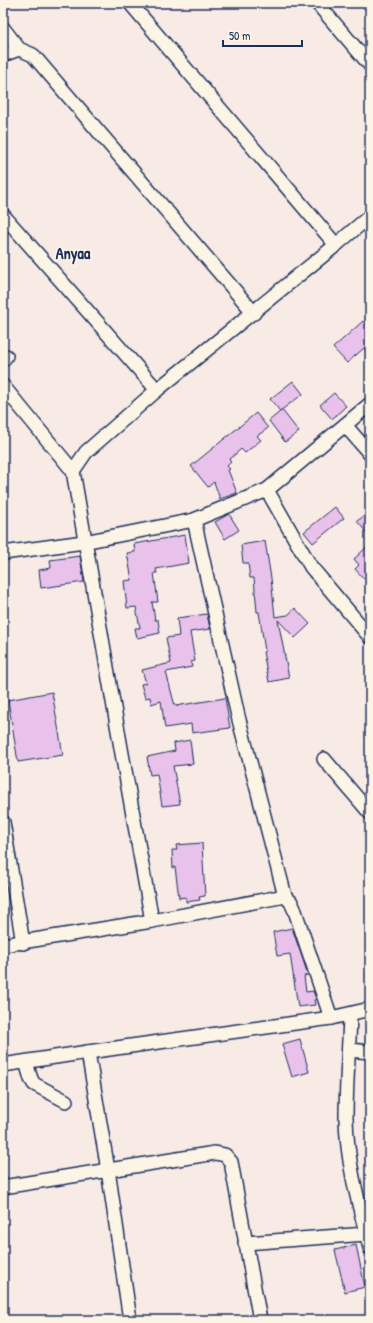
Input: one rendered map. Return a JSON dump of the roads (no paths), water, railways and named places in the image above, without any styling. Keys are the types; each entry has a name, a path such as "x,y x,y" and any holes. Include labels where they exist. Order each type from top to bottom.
{"street":[{"path":"130,3 336,245"},
{"path":"317,3 370,65"},
{"path":"3,28 18,49 33,55 254,313"},
{"path":"3,55 18,49"},
{"path":"3,215 157,390"},
{"path":"73,470 86,452 157,390 254,313 370,216"},
{"path":"3,386 73,470 84,542 152,921"},
{"path":"3,553 84,542 194,520 267,490 370,404"},
{"path":"345,425 370,454"},
{"path":"267,490 311,567 370,637"},
{"path":"194,520 238,716 285,896 291,902 295,911 331,1018"},
{"path":"324,759 370,812"},
{"path":"3,822 23,943"},
{"path":"3,946 152,921 285,896"},
{"path":"3,1065 331,1018 370,1009"},
{"path":"350,1014 346,1119 350,1159 357,1200 368,1232 370,1248"},
{"path":"349,1050 370,1052"},
{"path":"88,1052 108,1170 130,1320"},
{"path":"26,1062 34,1084 66,1101"},
{"path":"3,1187 215,1153 225,1155 231,1162 260,1320"},
{"path":"245,1243 368,1232"}],"district":[{"name":"Anyaa","path":"73,253"}]}
